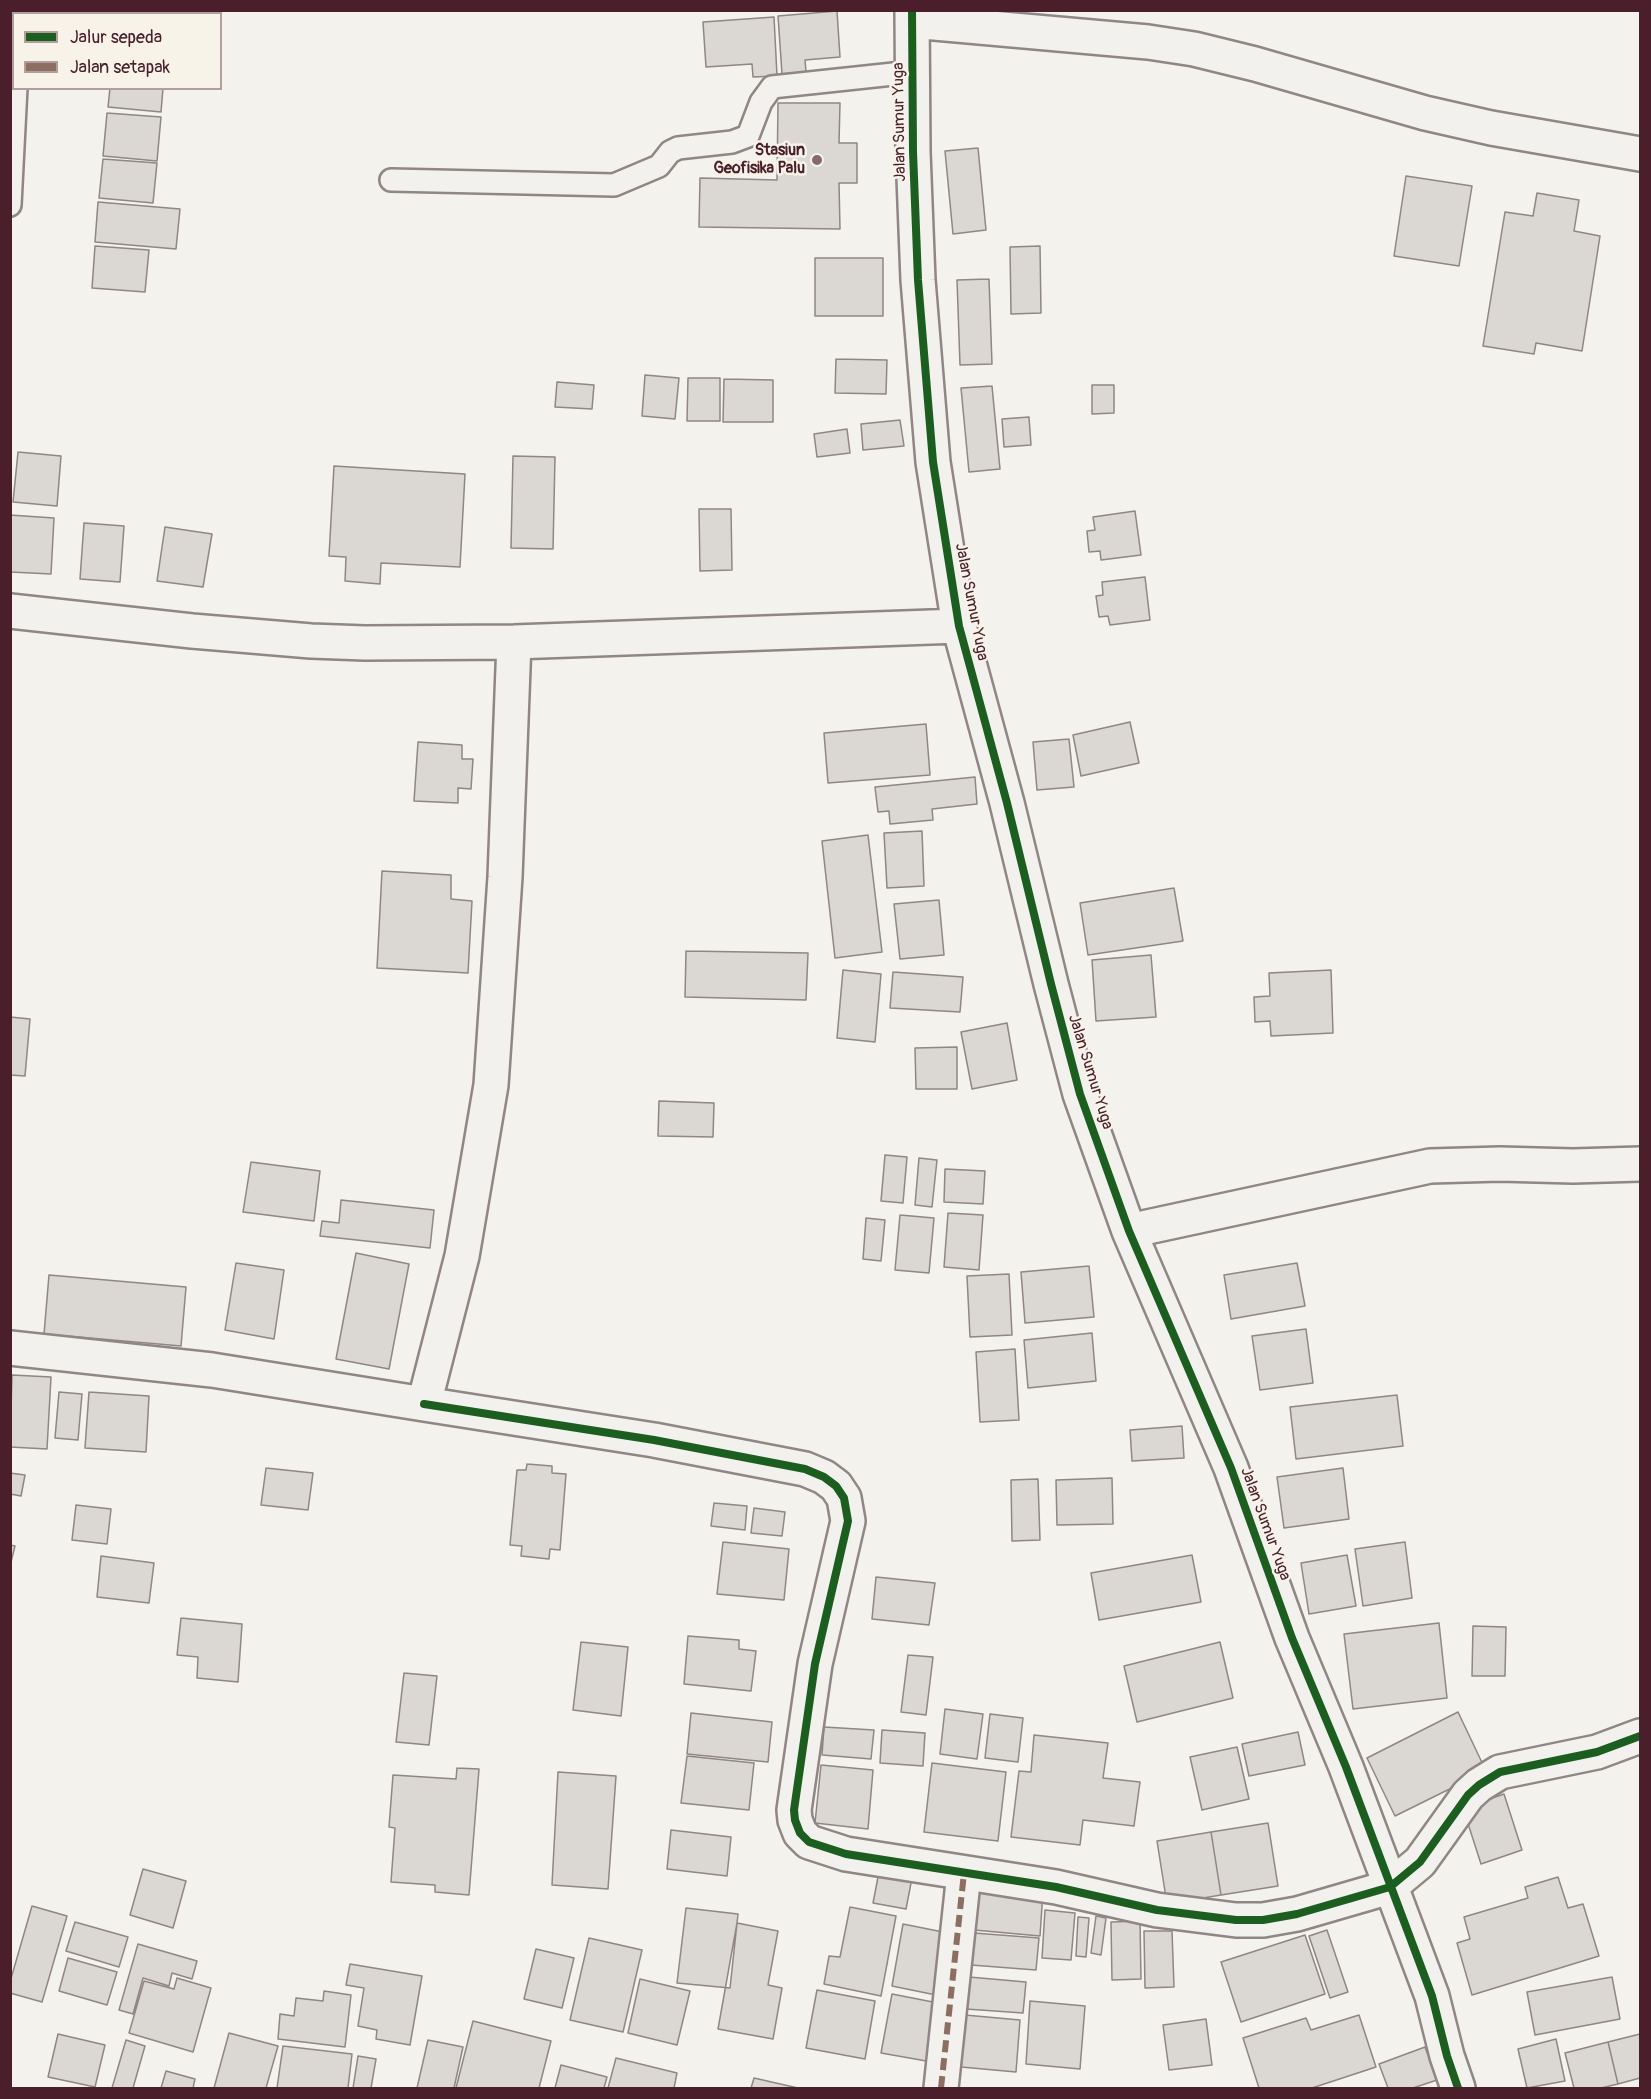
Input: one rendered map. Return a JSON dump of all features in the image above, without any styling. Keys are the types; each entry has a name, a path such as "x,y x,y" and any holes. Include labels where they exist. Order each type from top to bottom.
{"street":[{"name":"Jalan Sumur Yuga","path":"912,16 913,152 918,280 933,462 958,626 1007,803 1051,984 1080,1094 1129,1231 1231,1468 1292,1638 1346,1767 1432,1996 1447,2056 1458,2088"},
{"path":"912,16 1194,49 1256,64 1425,113 1491,128 1641,154"},
{"path":"10,610 192,631 310,641 365,643 514,642 958,626"},
{"path":"424,1404 462,1256 491,1085 505,877 514,642"},
{"path":"1129,1231 1430,1166 1641,1164"},
{"path":"10,1348 212,1370 654,1440 805,1469 824,1477 836,1486 844,1498 848,1521 816,1664 795,1792 795,1820 800,1833 809,1842 846,1854 1056,1887 1157,1910 1236,1920 1263,1920 1297,1914 1390,1887 1420,1862 1468,1795 1500,1772 1597,1752 1641,1736"},
{"path":"941,2088 964,1873"}],"lane":[{"path":"391,180 614,185 659,166 670,152 678,148 732,142 748,136 761,102 772,87 912,72"},
{"path":"10,205 16,90"}],"building":[{"path":"837,11 840,57 805,60 806,72 782,74 778,16"},
{"path":"774,17 777,76 753,77 752,64 706,67 703,22"},
{"path":"110,90 163,90 161,112 108,107"},
{"name":"Stasiun Geofisika Palu","path":"778,103 840,103 839,143 857,143 857,183 839,183 840,229 699,227 700,178 777,180"},
{"path":"107,113 161,117 157,161 103,156"},
{"path":"978,148 986,230 953,234 945,151"},
{"path":"103,159 157,163 153,203 99,198"},
{"path":"1406,176 1472,186 1459,266 1394,256"},
{"path":"1537,193 1579,200 1574,231 1600,236 1582,351 1536,343 1534,354 1483,346 1505,212 1533,216"},
{"path":"98,202 180,209 176,249 95,242"},
{"path":"95,246 149,250 145,292 92,288"},
{"path":"1040,246 1041,313 1011,314 1010,247"},
{"path":"815,258 883,258 883,316 815,316"},
{"path":"989,279 992,364 960,365 957,280"},
{"path":"836,359 887,360 886,394 835,393"},
{"path":"645,375 679,378 675,419 642,416"},
{"path":"688,378 720,378 720,421 687,421"},
{"path":"724,379 773,380 773,422 723,422"},
{"path":"557,382 594,385 592,409 555,407"},
{"path":"1092,385 1114,385 1114,413 1092,414"},
{"path":"992,386 1000,469 969,472 961,388"},
{"path":"1029,417 1031,445 1004,447 1002,419"},
{"path":"900,420 904,446 863,450 861,424"},
{"path":"847,429 850,453 817,457 814,434"},
{"path":"18,452 61,456 57,506 13,502"},
{"path":"513,456 555,457 553,549 511,548"},
{"path":"334,466 465,474 460,567 381,563 380,584 345,581 346,557 329,556"},
{"path":"699,509 731,509 732,570 700,571"},
{"path":"1135,511 1141,555 1101,560 1100,551 1089,552 1087,531 1095,530 1093,517"},
{"path":"10,515 54,518 51,574 10,572"},
{"path":"84,523 124,526 120,582 80,579"},
{"path":"165,527 212,534 203,587 157,581"},
{"path":"1145,577 1150,620 1110,625 1108,616 1099,617 1096,596 1103,595 1102,582"},
{"path":"1130,722 1139,763 1081,776 1073,735"},
{"path":"926,724 930,775 828,783 824,733"},
{"path":"1069,739 1074,787 1037,790 1033,742"},
{"path":"418,742 462,745 462,759 473,759 471,789 458,788 458,803 414,801"},
{"path":"975,777 977,804 932,809 933,820 890,824 889,811 878,812 875,787"},
{"path":"922,831 924,886 887,888 884,833"},
{"path":"868,835 882,952 835,958 822,841"},
{"path":"382,871 451,875 451,899 472,901 468,973 377,968"},
{"path":"1174,888 1183,941 1088,955 1080,903"},
{"path":"939,900 944,955 900,959 894,904"},
{"path":"686,951 808,953 806,1000 685,997"},
{"path":"1151,955 1156,1017 1096,1021 1092,960"},
{"path":"843,970 881,974 875,1042 837,1038"},
{"path":"1331,970 1333,1033 1271,1036 1270,1021 1255,1022 1254,997 1270,996 1269,973"},
{"path":"893,972 963,977 960,1012 890,1008"},
{"path":"10,1017 30,1019 25,1076 10,1075"},
{"path":"1007,1023 1017,1080 972,1089 961,1032"},
{"path":"957,1047 957,1089 916,1089 915,1048"},
{"path":"659,1101 714,1103 713,1137 658,1136"},
{"path":"885,1155 907,1157 903,1203 881,1201"},
{"path":"919,1158 937,1160 932,1207 915,1205"},
{"path":"251,1162 320,1171 314,1221 243,1212"},
{"path":"945,1169 985,1171 983,1204 944,1202"},
{"path":"341,1200 434,1210 430,1248 320,1236 322,1221 339,1223"},
{"path":"948,1213 983,1215 979,1270 944,1267"},
{"path":"900,1215 934,1218 929,1273 895,1270"},
{"path":"866,1218 885,1220 881,1261 863,1259"},
{"path":"356,1253 409,1264 389,1369 336,1359"},
{"path":"236,1263 284,1270 274,1339 225,1330"},
{"path":"1297,1263 1305,1306 1231,1319 1224,1275"},
{"path":"1089,1266 1094,1317 1025,1323 1021,1272"},
{"path":"1009,1274 1012,1335 970,1337 967,1276"},
{"path":"49,1275 186,1287 181,1346 44,1334"},
{"path":"1306,1329 1313,1383 1260,1390 1252,1336"},
{"path":"1092,1333 1096,1381 1028,1388 1024,1340"},
{"path":"1015,1349 1019,1420 980,1422 976,1352"},
{"path":"12,1375 51,1377 47,1449 10,1447"},
{"path":"59,1392 82,1394 78,1440 55,1438"},
{"path":"89,1392 149,1396 146,1452 85,1448"},
{"path":"1397,1395 1403,1446 1296,1459 1290,1407"},
{"path":"1182,1426 1184,1458 1132,1461 1130,1430"},
{"path":"527,1464 552,1466 552,1473 566,1474 560,1550 550,1549 549,1559 521,1556 522,1546 510,1545 517,1470 526,1470"},
{"path":"266,1468 313,1473 308,1510 261,1505"},
{"path":"1343,1468 1349,1519 1284,1528 1277,1477"},
{"path":"10,1473 25,1475 21,1496 10,1494"},
{"path":"1112,1478 1113,1524 1057,1525 1056,1480"},
{"path":"1038,1479 1040,1540 1012,1541 1011,1480"},
{"path":"714,1503 747,1506 745,1530 711,1526"},
{"path":"76,1505 111,1509 107,1544 72,1540"},
{"path":"754,1508 785,1512 782,1536 751,1533"},
{"path":"723,1542 789,1549 784,1600 717,1594"},
{"path":"1405,1542 1412,1598 1363,1606 1355,1549"},
{"path":"10,1545 15,1546 10,1566"},
{"path":"1192,1555 1201,1602 1099,1620 1091,1573"},
{"path":"1347,1555 1356,1606 1309,1614 1301,1563"},
{"path":"101,1556 154,1563 149,1603 97,1597"},
{"path":"876,1577 935,1583 929,1625 872,1619"},
{"path":"181,1618 242,1624 238,1682 197,1678 198,1657 177,1655"},
{"path":"1439,1623 1447,1698 1353,1709 1344,1634"},
{"path":"1473,1626 1506,1627 1505,1676 1472,1676"},
{"path":"688,1636 739,1640 739,1649 756,1651 751,1691 684,1684"},
{"path":"581,1642 628,1647 621,1716 573,1710"},
{"path":"1220,1642 1233,1698 1137,1722 1124,1666"},
{"path":"908,1655 933,1657 926,1715 901,1712"},
{"path":"404,1673 437,1676 429,1745 396,1742"},
{"path":"945,1709 983,1714 977,1759 940,1754"},
{"path":"1458,1712 1486,1771 1395,1816 1367,1758"},
{"path":"691,1713 772,1722 768,1762 687,1754"},
{"path":"990,1714 1023,1718 1018,1762 985,1758"},
{"path":"824,1727 874,1730 871,1759 822,1755"},
{"path":"882,1730 925,1733 923,1766 880,1763"},
{"path":"1298,1732 1305,1765 1249,1776 1242,1744"},
{"path":"1034,1735 1108,1743 1103,1778 1140,1782 1134,1826 1083,1820 1080,1845 1011,1837 1019,1771 1031,1772"},
{"path":"1237,1747 1249,1799 1202,1810 1190,1757"},
{"path":"687,1756 754,1763 749,1810 681,1803"},
{"path":"932,1763 1006,1772 998,1841 924,1832"},
{"path":"821,1765 873,1770 868,1829 815,1823"},
{"path":"457,1768 479,1769 469,1895 435,1892 435,1885 391,1882 395,1828 389,1827 393,1775 456,1779"},
{"path":"558,1772 616,1776 608,1889 552,1885"},
{"path":"1504,1794 1522,1850 1481,1864 1463,1808"},
{"path":"1268,1823 1278,1886 1221,1895 1211,1832"},
{"path":"671,1830 731,1837 727,1876 667,1869"},
{"path":"1211,1832 1221,1895 1167,1904 1157,1841"},
{"path":"143,1869 186,1881 173,1928 130,1915"},
{"path":"879,1872 912,1878 906,1909 873,1903"},
{"path":"1558,1877 1568,1908 1583,1904 1599,1956 1472,1995 1457,1943 1470,1939 1464,1917 1528,1898 1525,1887"},
{"path":"977,1886 1043,1891 1040,1936 974,1930"},
{"path":"32,1906 67,1916 42,2002 10,1993 10,1982"},
{"path":"850,1907 896,1916 881,1996 824,1984 829,1956 840,1957"},
{"path":"686,1908 738,1914 730,1988 677,1983"},
{"path":"1045,1910 1075,1913 1071,1960 1042,1958"},
{"path":"1096,1916 1106,1918 1101,1955 1091,1953"},
{"path":"1078,1917 1089,1918 1086,1957 1076,1956"},
{"path":"1140,1921 1141,1979 1112,1980 1111,1922"},
{"path":"75,1922 128,1937 119,1967 66,1951"},
{"path":"737,1923 778,1931 768,1985 782,1988 773,2039 718,2029"},
{"path":"903,1924 948,1933 936,1995 892,1986"},
{"path":"1327,1930 1348,1992 1330,1998 1309,1936"},
{"path":"1144,1931 1172,1931 1174,1987 1145,1988"},
{"path":"974,1933 1039,1938 1036,1970 971,1965"},
{"path":"1305,1935 1325,1994 1241,2022 1221,1962"},
{"path":"589,1938 642,1950 623,2032 570,2020"},
{"path":"138,1944 197,1961 192,1979 172,1973 169,1986 143,1978 133,2014 119,2010"},
{"path":"536,1949 574,1958 562,2008 524,1999"},
{"path":"68,1958 117,1972 107,2005 59,1991"},
{"path":"350,1964 422,1976 410,2045 376,2039 377,2030 358,2026 364,1988 346,1985"},
{"path":"969,1977 1026,1982 1023,2013 966,2009"},
{"path":"1612,1977 1620,2019 1535,2035 1527,1992"},
{"path":"177,1978 211,1988 193,2052 129,2033 144,1981 174,1989"},
{"path":"640,1979 690,1991 677,2045 628,2033"},
{"path":"817,1990 875,2001 865,2059 806,2048"},
{"path":"324,1991 351,1995 345,2047 278,2039 280,2014 294,2016 296,1998 323,2001"},
{"path":"892,1994 943,2004 932,2062 881,2053"},
{"path":"1030,2001 1085,2006 1080,2069 1026,2064"},
{"path":"965,2015 1020,2020 1016,2072 961,2067"},
{"path":"1359,2015 1376,2067 1312,2088 1259,2088 1243,2038 1306,2018 1311,2030"},
{"path":"1206,2019 1212,2065 1169,2070 1163,2025"},
{"path":"473,2021 551,2041 539,2088 456,2088"},
{"path":"229,2033 278,2046 266,2088 214,2088"},
{"path":"58,2034 105,2045 95,2087 48,2077"},
{"path":"1640,2034 1640,2078 1618,2084 1608,2042"},
{"path":"1556,2039 1565,2081 1527,2088 1518,2049"},
{"path":"126,2040 145,2046 133,2088 112,2088"},
{"path":"428,2040 463,2047 454,2088 417,2088"},
{"path":"1608,2042 1618,2084 1601,2088 1574,2088 1565,2053"},
{"path":"283,2046 352,2054 348,2088 277,2088"},
{"path":"1425,2047 1437,2080 1413,2088 1388,2088 1379,2064"},
{"path":"358,2056 376,2059 371,2088 353,2088"},
{"path":"616,2058 677,2073 674,2088 608,2088"},
{"path":"561,2065 607,2077 604,2088 555,2088"},
{"path":"166,2071 195,2079 193,2088 161,2088"},
{"path":"754,2078 798,2088 751,2088"}],"marked path":[{"path":"941,2088 964,1873"}],"cycle path":[{"path":"912,10 913,152 918,280 933,462 959,626 1007,803 1051,984 1080,1094 1129,1231 1231,1468 1292,1638 1346,1767 1432,1996 1447,2056 1458,2088"},
{"path":"424,1404 654,1440 805,1469 824,1477 836,1486 844,1498 848,1521 815,1664 794,1810 800,1833 809,1842 846,1854 1056,1887 1157,1910 1236,1920 1263,1920 1297,1914 1390,1887 1420,1862 1468,1795 1500,1772 1597,1752 1640,1736"}],"place":[{"name":"Stasiun Geofisika Palu","path":"817,160"}]}
